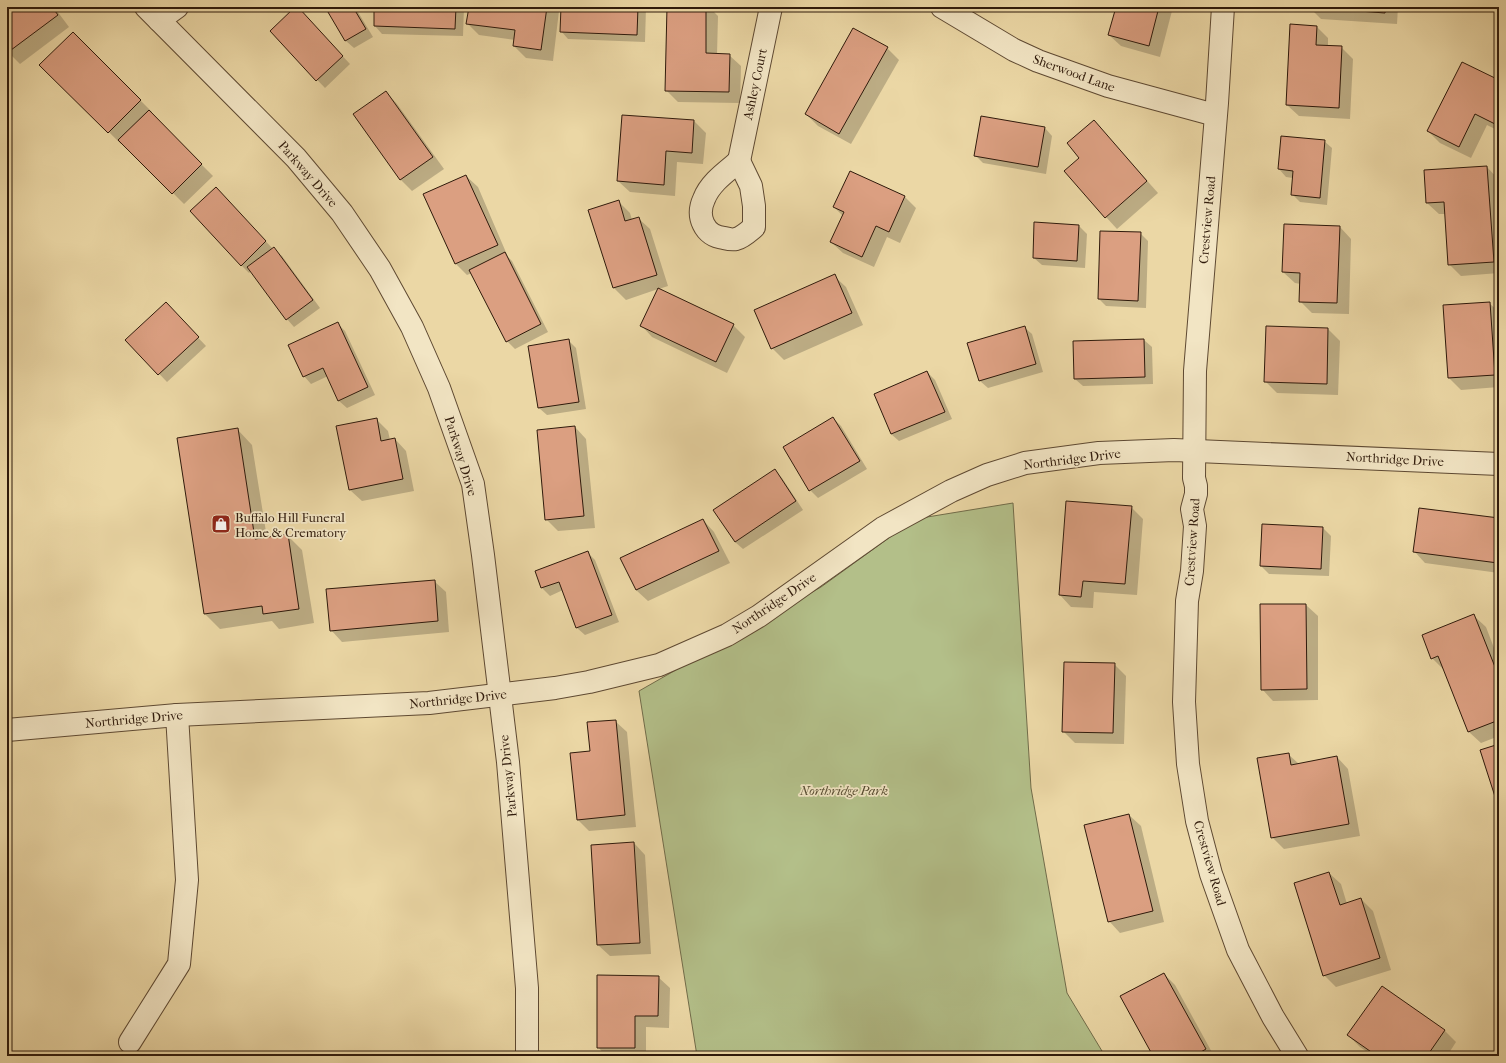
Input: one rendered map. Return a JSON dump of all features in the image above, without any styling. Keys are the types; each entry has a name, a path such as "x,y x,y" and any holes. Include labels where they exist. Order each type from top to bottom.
{"street":[{"path":"153,13 177,7"},
{"name":"Ashley Court","path":"739,161 771,7"},
{"name":"Sherwood Lane","path":"942,7 1014,50 1038,61 1108,86 1216,115"},
{"name":"Crestview Road","path":"1223,7 1216,115 1195,371 1194,478 1196,490 1192,509 1195,526 1192,571 1187,601 1184,702 1188,764 1197,821 1211,874 1238,950 1273,1017 1297,1056"},
{"name":"Parkway Drive","path":"153,13 296,158 342,213 380,269 412,327 439,388 473,484 483,555 508,762 526,980 528,1056"},
{"name":"Northridge Drive","path":"7,730 177,715 429,703 555,688 589,682 659,665 726,635 759,616 883,528 951,491 987,475 1025,463 1099,453 1174,450 1499,464"},
{"path":"130,1042 179,964 187,880 177,715"}],"green space":[{"name":"Northridge Park","path":"1013,503 1031,788 1067,993 1105,1056 697,1056 639,691 821,587 915,519"}],"building":[{"path":"7,7 52,7 58,15 7,53"},
{"path":"295,7 298,7 343,56 316,81 270,31"},
{"path":"325,7 353,7 366,29 345,41"},
{"path":"374,7 456,7 455,29 374,26"},
{"path":"469,7 547,7 541,50 513,46 515,30 466,24"},
{"path":"561,7 638,7 637,35 560,32"},
{"path":"667,7 706,7 706,53 730,54 729,92 665,91"},
{"path":"1116,7 1159,7 1149,46 1108,35"},
{"path":"1308,7 1386,7 1385,13"},
{"path":"1290,24 1317,26 1316,45 1342,46 1339,108 1286,105"},
{"path":"853,28 888,47 839,134 805,114"},
{"path":"73,32 141,100 108,133 39,65"},
{"path":"1462,62 1499,80 1499,126 1475,114 1459,147 1427,131"},
{"path":"386,91 433,157 400,180 353,114"},
{"path":"149,110 202,164 172,194 118,140"},
{"path":"622,115 694,120 692,153 666,151 664,185 617,181"},
{"path":"981,116 1045,127 1038,167 974,156"},
{"path":"1094,120 1147,181 1105,218 1064,171 1079,158 1067,143"},
{"path":"1281,136 1325,140 1320,198 1291,195 1293,171 1278,169"},
{"path":"1487,166 1494,262 1448,265 1444,202 1426,203 1424,170"},
{"path":"850,171 905,196 889,232 876,226 862,257 830,242 844,212 833,207"},
{"path":"466,175 498,245 455,264 423,194"},
{"path":"216,187 266,241 241,266 190,211"},
{"path":"619,200 625,221 639,217 657,275 613,288 588,210"},
{"path":"1034,222 1079,225 1077,261 1033,258"},
{"path":"1284,224 1340,226 1337,303 1299,302 1300,273 1282,272"},
{"path":"1100,231 1141,232 1138,301 1098,299"},
{"path":"274,247 313,300 286,320 247,267"},
{"path":"505,252 541,324 506,342 469,270"},
{"path":"835,274 852,313 771,349 754,310"},
{"path":"658,288 734,324 716,362 640,326"},
{"path":"166,302 199,337 158,375 125,340"},
{"path":"1490,302 1495,375 1448,378 1443,305"},
{"path":"338,322 368,387 338,401 323,368 303,377 288,345"},
{"path":"1025,326 1036,364 979,381 967,343"},
{"path":"1266,326 1328,328 1327,384 1264,382"},
{"path":"569,339 579,402 538,408 528,346"},
{"path":"1144,339 1145,377 1074,379 1073,341"},
{"path":"927,371 945,412 891,434 874,394"},
{"path":"833,417 860,461 809,491 783,447"},
{"path":"377,418 381,441 395,438 403,479 349,490 336,426"},
{"path":"575,426 584,516 545,520 537,430"},
{"path":"238,428 255,539 288,534 299,609 263,614 262,606 204,614 177,438"},
{"path":"775,469 796,501 735,542 713,510"},
{"path":"1066,501 1132,506 1125,584 1083,581 1081,597 1059,595"},
{"path":"1419,508 1499,518 1498,563 1413,552"},
{"path":"703,519 719,551 636,590 620,558"},
{"path":"1262,524 1323,527 1321,569 1260,566"},
{"path":"588,551 612,615 576,628 559,582 541,588 535,571"},
{"path":"435,580 438,621 330,631 326,589"},
{"path":"1260,604 1306,604 1307,689 1261,690"},
{"path":"1474,614 1499,677 1499,720 1468,732 1438,656 1431,659 1422,635"},
{"path":"1064,662 1115,663 1113,733 1062,732"},
{"path":"616,720 625,815 577,820 570,753 590,751 587,722"},
{"path":"1499,744 1499,809 1480,750"},
{"path":"1289,753 1291,765 1337,756 1349,824 1271,838 1257,758"},
{"path":"1129,814 1153,911 1108,922 1084,825"},
{"path":"634,842 640,943 597,945 591,845"},
{"path":"1329,872 1340,905 1361,898 1380,958 1323,976 1294,883"},
{"path":"1164,973 1206,1049 1194,1056 1153,1056 1120,996"},
{"path":"597,975 659,976 658,1016 635,1016 635,1048 597,1048"},
{"path":"1382,986 1445,1030 1427,1056 1377,1056 1347,1035"}],"place":[{"name":"Buffalo Hill Funeral Home & Crematory","path":"221,524"}]}
